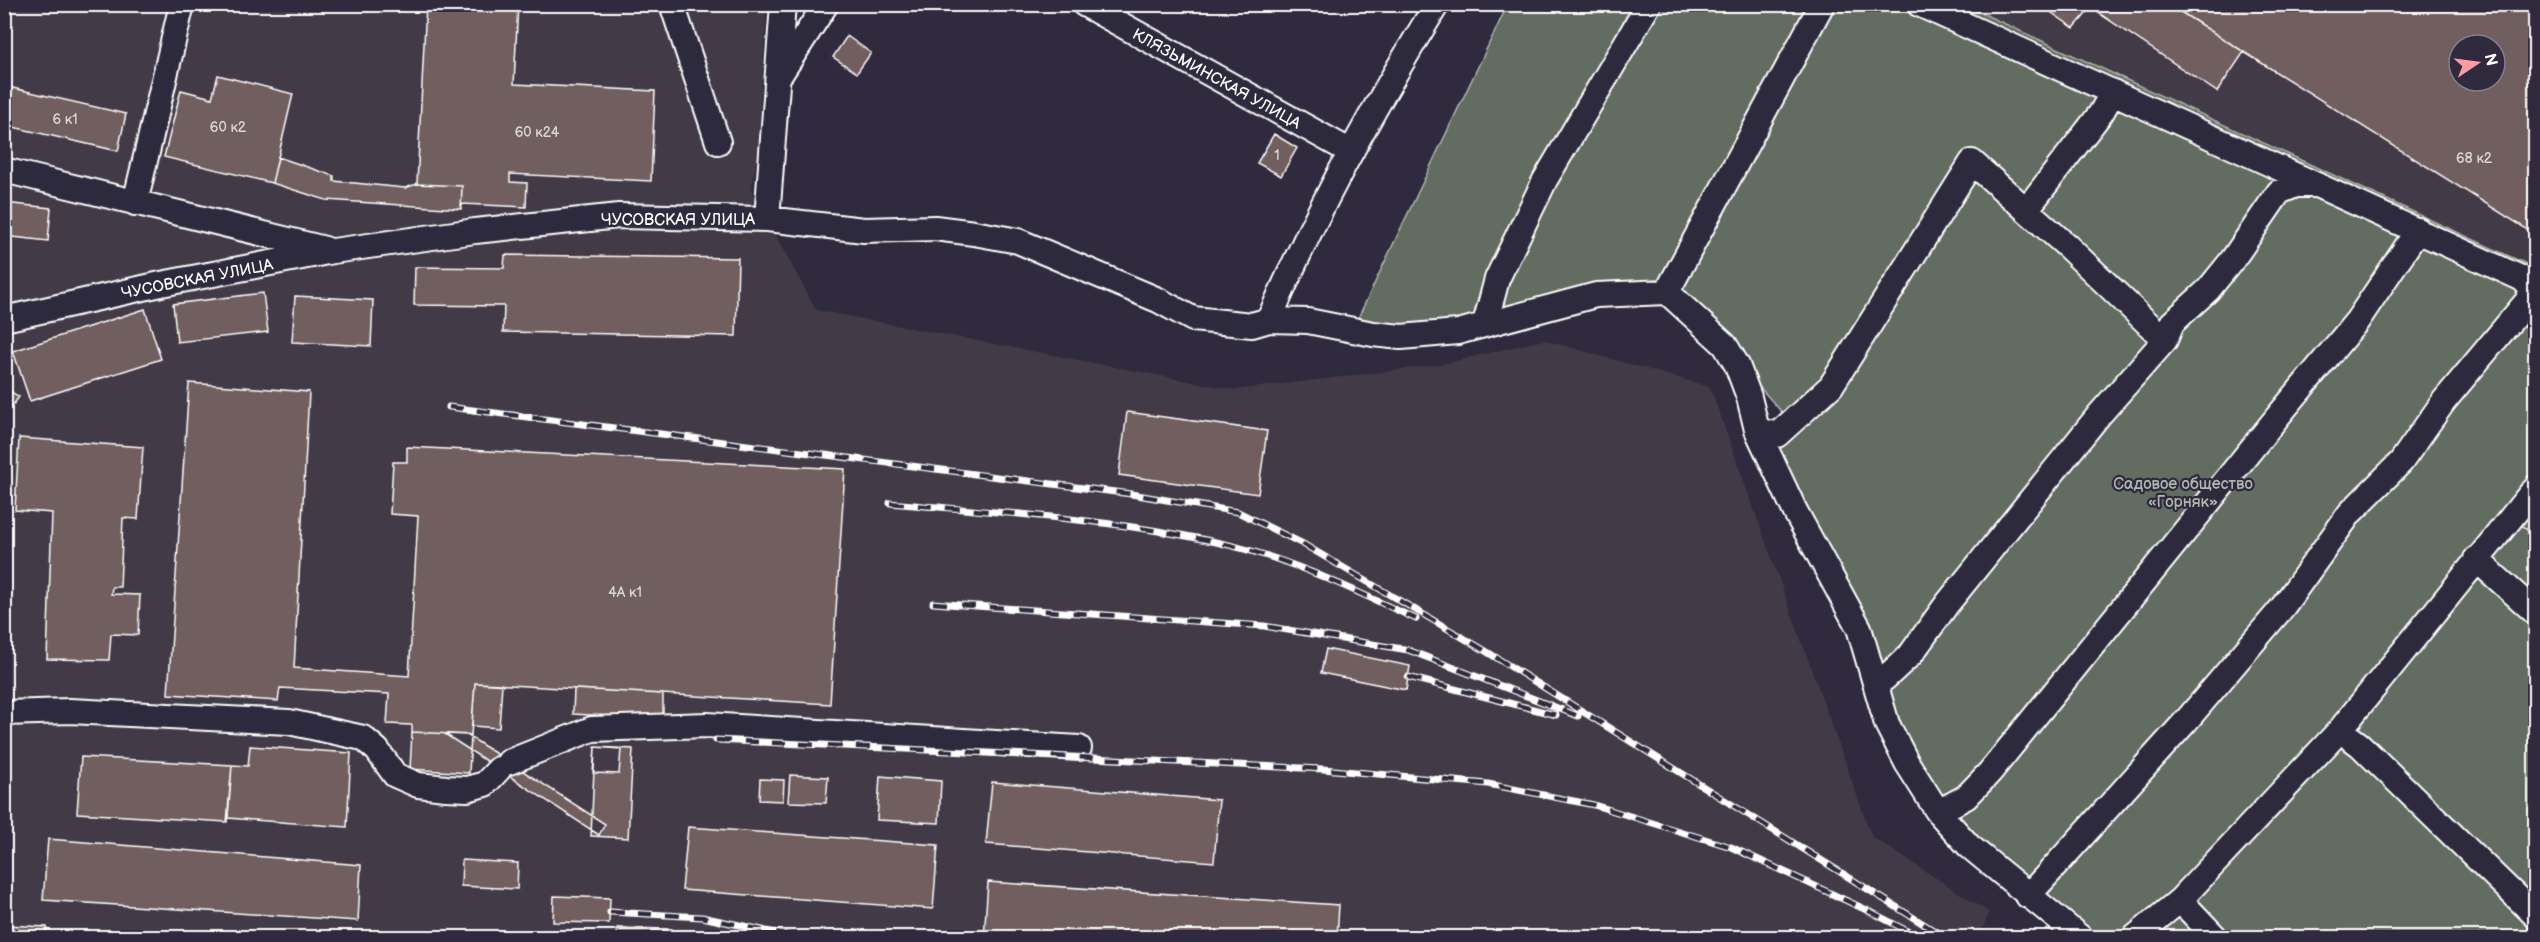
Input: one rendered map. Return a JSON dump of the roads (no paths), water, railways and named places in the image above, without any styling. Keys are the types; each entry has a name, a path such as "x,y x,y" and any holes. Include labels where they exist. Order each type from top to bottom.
{"street":[{"path":"135,203 182,4"},
{"path":"672,4 718,142"},
{"path":"767,219 783,4"},
{"path":"779,75 826,4"},
{"name":"КЛЯЗЬМИНСКАЯ УЛИЦА","path":"1084,4 1351,152"},
{"path":"1269,320 1295,260 1351,152 1437,4"},
{"path":"1485,324 1497,279 1545,180 1649,4"},
{"path":"1822,4 1667,292 1725,345 1737,365 1749,397 1757,430 1800,521 1859,628 1887,724 1907,763 1938,812 1969,846 2081,938"},
{"path":"1919,4 2418,230 2523,279 2532,290 2529,299 2444,401 2401,462 2350,513 2282,608 2187,721 2028,896"},
{"path":"2026,210 2101,113 2113,92"},
{"path":"1757,430 1777,435 1831,386 1972,162 2166,340"},
{"path":"4,170 333,251"},
{"path":"1875,680 1884,679 1911,654 1947,604 2099,415 2166,340 2172,323 2208,290 2221,274 2279,192 2296,184 2317,185"},
{"name":"ЧУСОВСКАЯ УЛИЦА","path":"4,319 161,284 333,251 475,231 619,216 767,219 864,230 935,228 1018,241 1158,300 1193,320 1252,325 1269,320 1308,321 1401,337 1458,332 1596,295 1667,292"},
{"path":"1938,812 1966,797 1990,772 2278,415 2357,321 2418,230"},
{"path":"2134,938 2180,900 2340,730 2535,487"},
{"path":"2476,559 2535,613"},
{"path":"4,713 70,711 289,722 363,738 377,750 395,775 418,785 467,789 485,784 504,766 592,729 707,724 1079,748"},
{"path":"2340,730 2360,745 2535,916"},
{"path":"2180,900 2216,938"}],"railway":[{"path":"449,407 1131,494 1238,512 1303,544 1484,650 1946,938"},
{"path":"890,503 1103,523 1229,545 1301,568 1416,619"},
{"path":"933,603 1264,626 1408,650 1578,716"},
{"path":"1408,677 1556,715"},
{"path":"716,740 1323,769 1488,784 1594,805 1731,847 1873,913 1921,938"},
{"path":"610,912 702,917 799,938"}],"park label":[{"name":"Садовое общество «Горняк»","path":"2183,492"}]}
